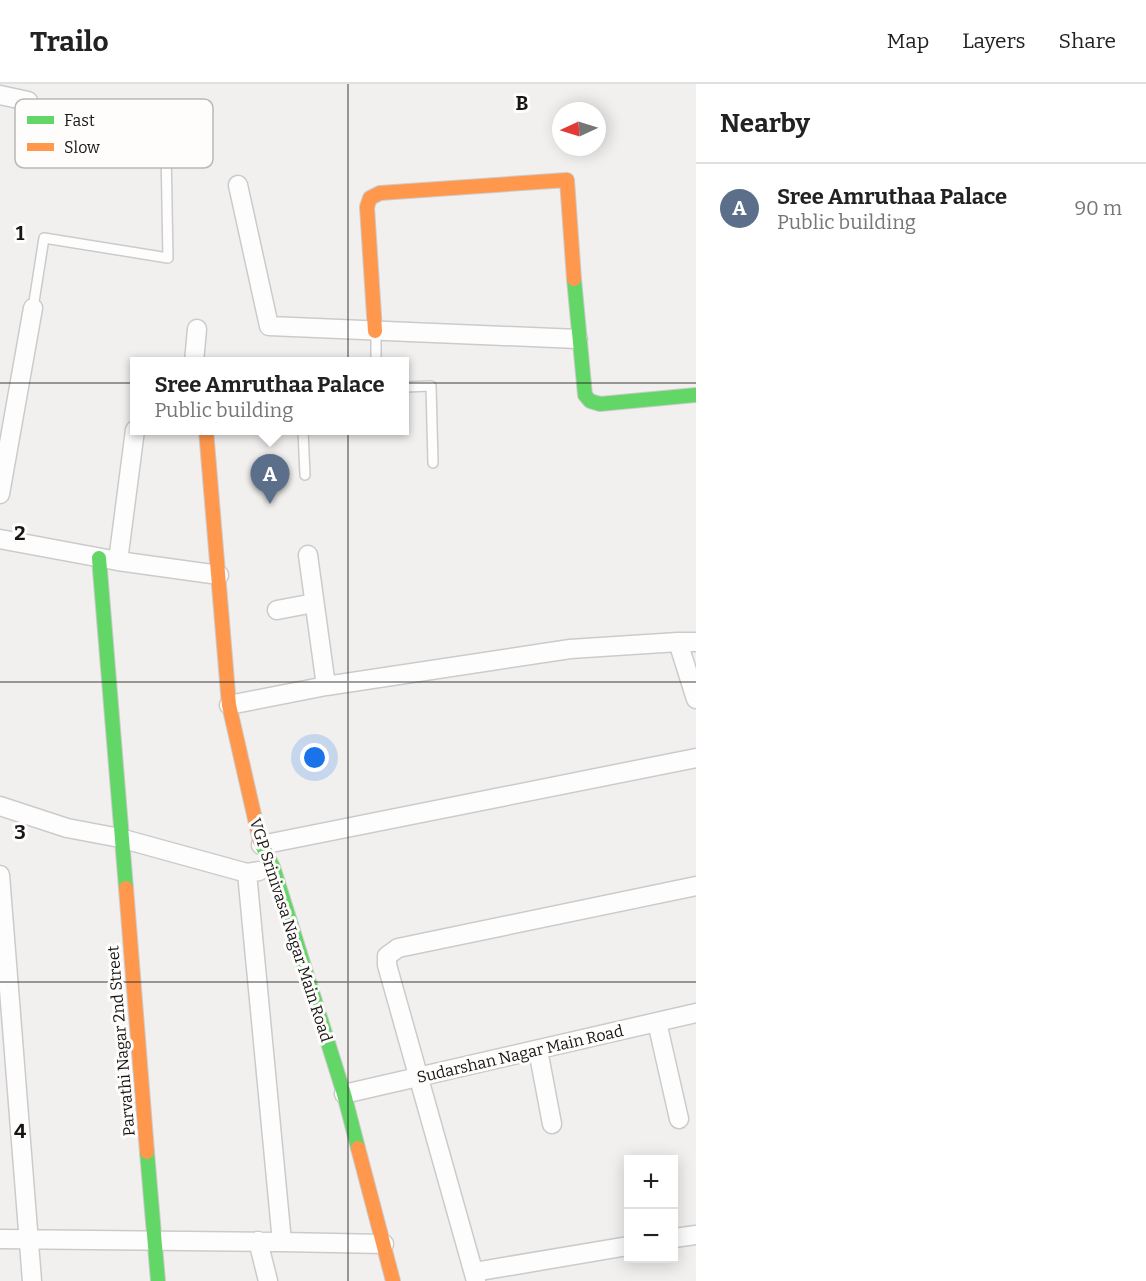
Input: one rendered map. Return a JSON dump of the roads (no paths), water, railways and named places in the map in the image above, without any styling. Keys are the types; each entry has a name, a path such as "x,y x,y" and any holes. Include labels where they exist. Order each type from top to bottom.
{"street":[{"path":"0,95 15,100"},
{"path":"375,331 368,207 370,198 380,194 567,180 582,386 590,401 600,404 696,395"},
{"path":"238,185 270,326 578,339"},
{"path":"0,494 33,308"},
{"path":"194,357 197,329"},
{"path":"118,561 134,435"},
{"name":"VGP Srinivasa Nagar Main Road","path":"206,435 228,705 261,845 273,867 344,1094 393,1281"},
{"path":"0,539 99,558 219,575"},
{"path":"308,555 326,686"},
{"name":"Parvathi Nagar 2nd Street","path":"99,558 158,1281"},
{"path":"277,610 314,603"},
{"path":"228,705 326,686 570,648 687,642 696,699"},
{"path":"261,845 696,758"},
{"path":"0,806 67,828 120,837 247,873 273,867"},
{"path":"247,873 282,1242"},
{"path":"0,875 32,1281"},
{"path":"624,1247 475,1277 387,965 387,956 391,951 696,886"},
{"name":"Sudarshan Nagar Main Road","path":"344,1094 696,1013"},
{"path":"657,1022 679,1119"},
{"path":"538,1050 552,1124"},
{"path":"678,1237 696,1235"},
{"path":"0,1239 384,1244"},
{"path":"258,1242 268,1281"}],"lane":[{"path":"33,308 44,238 168,258 166,168"},
{"path":"375,331 376,357"},
{"path":"409,387 431,386 433,463"},
{"path":"303,435 305,475"}],"place":[{"name":"Sree Amruthaa Palace","path":"270,504"}]}
